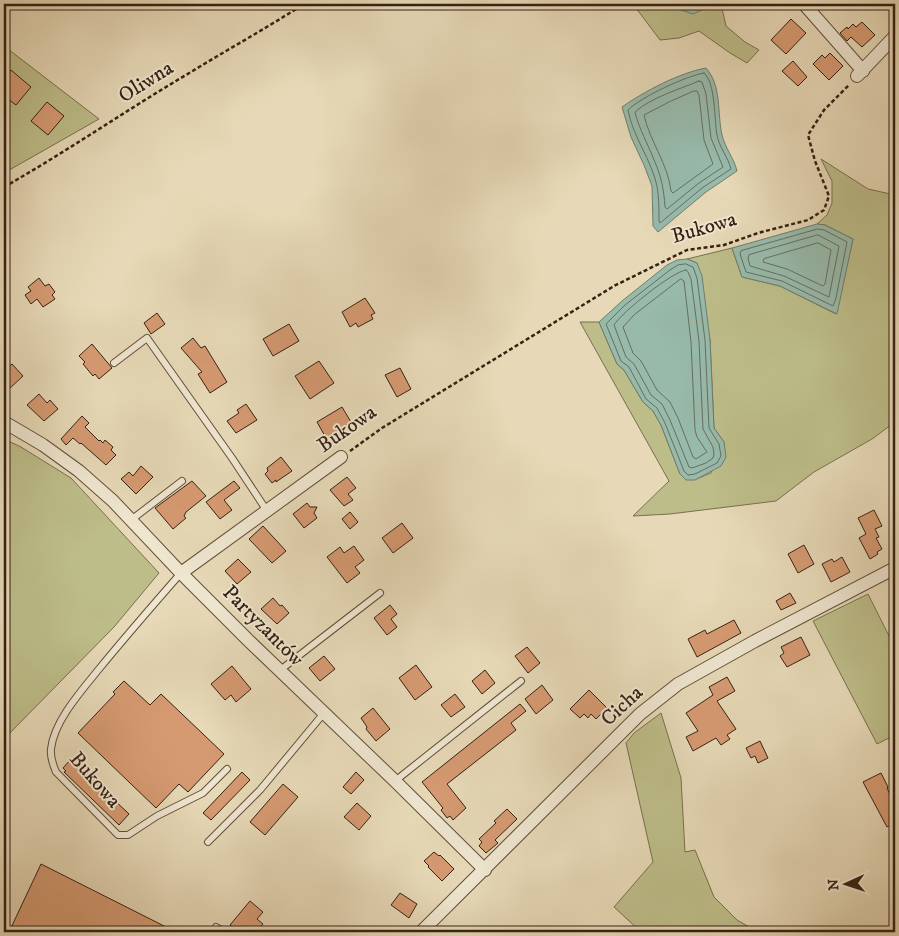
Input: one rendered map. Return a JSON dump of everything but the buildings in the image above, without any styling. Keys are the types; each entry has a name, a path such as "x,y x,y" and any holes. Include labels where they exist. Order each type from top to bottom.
{"street":[{"path":"804,4 860,74 895,36"},
{"name":"Partyzantów","path":"4,422 43,445 79,471 113,501 181,573 279,671 485,870"},
{"name":"Bukowa","path":"181,573 341,457"},
{"name":"Cicha","path":"421,932 640,714 678,684 895,568"}],"lane":[{"path":"114,363 147,338 267,511"},
{"path":"131,520 182,481"},
{"name":"Bukowa","path":"181,573 124,637 82,690 60,722 51,749 52,761 56,772 118,835 128,835 157,816 203,793 227,768"},
{"path":"279,671 380,593"},
{"path":"395,781 521,681"},
{"path":"208,842 260,790 324,713"},
{"path":"216,927 225,932"}],"path":[{"name":"Oliwna","path":"4,187 45,164 185,75 304,4"},
{"name":"Bukowa","path":"341,457 382,428 614,286 687,250 724,245 758,233 808,220 824,210 829,196 815,160 808,134 824,110 860,74"}],"green space":[{"path":"633,4 673,4 678,9 704,9 708,4 721,4 726,26 745,42 759,50 747,63 699,31 679,38 660,40"},
{"path":"4,46 99,119 4,173"},
{"path":"821,159 868,189 895,195 895,422 872,439 814,472 776,501 670,514 633,516 669,481 580,322 599,322 617,364 624,370 643,402 653,411 661,425 680,474 688,479 692,479 711,473 724,442 714,428 710,340 697,263 687,259 732,248 742,277 780,286 836,314 853,239 825,225 817,224 827,215 832,203 832,181"},
{"path":"4,439 21,447 71,478 159,573 114,627 4,739"},
{"path":"868,594 895,648 895,735 877,744 813,621"},
{"path":"661,713 681,778 685,852 695,850 714,897 737,920 758,932 641,932 614,907 653,862 626,743 634,733"}],"water":[{"path":"673,4 708,4 704,9 693,14 678,9"},
{"path":"706,68 715,83 717,91 723,140 737,171 706,192 658,232 653,226 652,186 631,137 622,107 662,83"},
{"path":"817,224 825,225 853,239 837,314 780,286 742,277 732,248"},
{"path":"687,259 697,263 702,276 710,340 714,428 724,442 726,457 721,466 695,480 686,480 680,474 661,425 653,411 643,402 624,370 617,364 599,322 667,265 677,260"}]}
